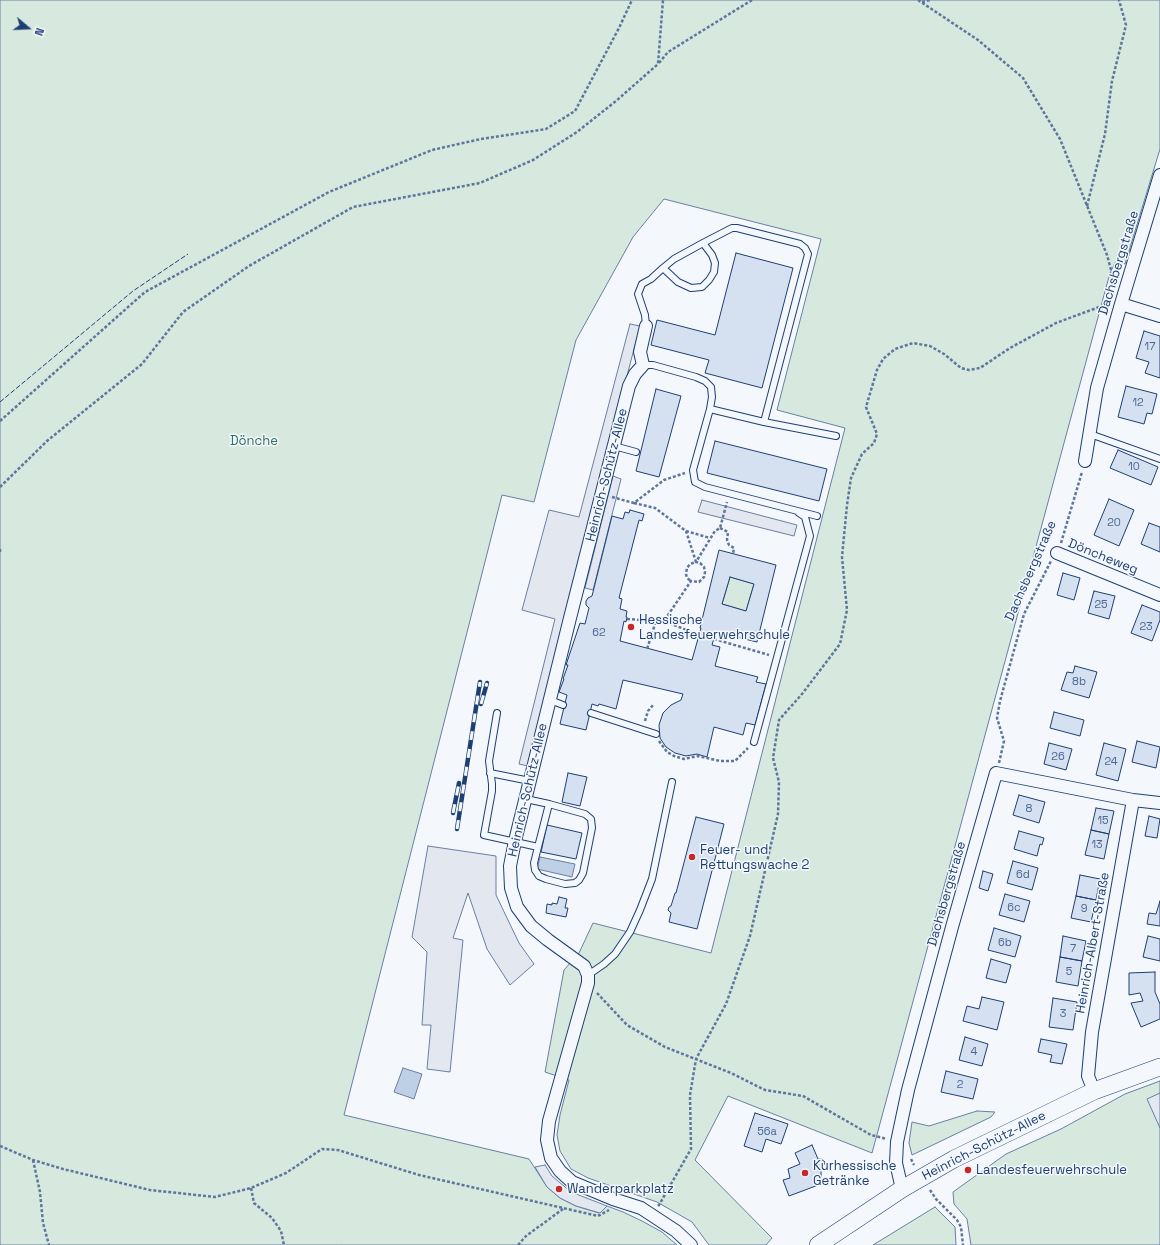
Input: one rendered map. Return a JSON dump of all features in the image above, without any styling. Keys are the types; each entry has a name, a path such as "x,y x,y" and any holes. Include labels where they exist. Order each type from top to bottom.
{"main road":[{"name":"Heinrich-Schütz-Allee","path":"818,1245 902,1189 954,1159 1094,1091 1160,1067"}],"street":[{"name":"Dachsbergstraße","path":"1085,461 1097,388 1160,175"},
{"path":"1121,304 1160,316"},
{"path":"643,365 640,352 646,326"},
{"name":"Heinrich-Schütz-Allee","path":"588,979 584,966 530,926 517,907 511,888 510,866 629,386 635,374 643,365"},
{"name":"Döncheweg","path":"1057,553 1160,595"},
{"name":"Dachsbergstraße","path":"902,1189 896,1163 897,1142 908,1090 952,927 996,773"},
{"path":"996,773 1133,800 1160,803"},
{"name":"Heinrich-Albert-Straße","path":"1094,1091 1088,1076 1092,1032 1133,800"},
{"path":"588,979 548,1121 547,1140 551,1158 560,1171 572,1182 613,1199 641,1208 676,1231 691,1245"}],"lane":[{"path":"646,326 645,315 638,294 642,284 651,279 674,259 732,228 738,228 800,244 806,248 808,254 764,422"},
{"path":"663,268 678,282 685,286 691,288 702,287 714,272 712,255 703,243"},
{"path":"643,365 653,365 696,377 705,381 711,387 712,397 710,409 693,470 695,482 705,487 729,494 817,516"},
{"path":"710,409 764,422 836,436"},
{"path":"1090,434 1160,459"},
{"path":"614,446 636,452"},
{"path":"754,742 810,536 805,518 797,512"},
{"path":"550,700 563,705"},
{"path":"497,713 489,761 492,791 484,835 538,847"},
{"path":"592,713 656,734"},
{"path":"490,773 530,781"},
{"path":"588,979 615,954 630,932 640,910 652,879 672,782"},
{"path":"526,799 549,804 585,814 591,819 592,828 583,872 579,880 575,883 565,884 546,880 539,876 535,870 534,863 549,804"}],"path":[{"path":"0,421 145,292 322,196 432,150 480,139 546,130 575,111 619,28 632,0"},
{"path":"658,64 663,0"},
{"path":"0,487 47,441 142,364 183,312 249,266 353,207 480,183 533,160 577,132 616,101 658,64 668,52 752,0"},
{"path":"920,1 930,0"},
{"path":"1086,207 1106,134 1112,81 1126,25 1119,0"},
{"path":"641,1208 659,1206 691,1150 690,1095 696,1059 726,1004 750,936 778,814 779,782 773,758 779,720 802,694 840,644 847,610 842,557 850,485 851,478 862,454 874,443 877,434 866,407 877,370 883,359 895,349 913,343 930,346 944,354 961,368 969,370 980,368 1010,348 1056,323 1111,302 1121,304 1108,255 1086,207 1060,139 1023,78 978,40 920,1"},
{"name":"Dachsbergstraße","path":"996,773 1004,741 997,718 1000,701 1024,614 1048,565 1057,553 1063,539 1085,461"},
{"path":"634,503 664,480 693,470"},
{"path":"602,494 655,508 686,531 710,538"},
{"path":"686,531 696,562 700,563 704,567 704,577 698,582 691,581 687,578 686,568 690,564 696,562 710,538 715,531 720,528 729,494"},
{"path":"720,528 728,532 729,545 734,548 732,554"},
{"path":"664,621 691,581"},
{"path":"627,619 664,621 699,636"},
{"path":"647,648 656,621"},
{"path":"714,639 777,657"},
{"path":"653,705 648,711 645,720 656,734 661,745 667,752 674,756 684,759 698,756 720,761 735,762 754,742"},
{"path":"588,979 627,1025 665,1047 731,1073 764,1090 803,1096 870,1135 897,1142"},
{"path":"0,1146 33,1160 63,1169 150,1190 215,1198 251,1188 286,1173 322,1149 338,1150 419,1175 598,1216 609,1210"},
{"path":"910,1158 936,1199 957,1220 961,1227 963,1245"},
{"path":"33,1160 40,1192 43,1223 49,1245"},
{"path":"251,1188 254,1203 272,1218 281,1230 284,1245"},
{"path":"518,1245 526,1236 564,1208"}],"green space":[{"name":"Dönche","path":"0,0 1160,0 1160,149 1125,264 1116,261 1110,273 872,1153 728,1096 695,1160 772,1238 766,1245 709,1245 692,1222 657,1202 588,1178 571,1169 560,1151 557,1135 560,1115 569,1080 545,1072 564,970 579,953 593,923 711,953 845,428 777,410 821,239 664,199 633,237 576,340 534,502 502,495 344,1115 529,1159 547,1187 560,1198 576,1206 599,1213 607,1206 623,1212 662,1232 677,1245 0,1245"},
{"path":"730,577 754,584 746,611 722,604"},
{"path":"1160,1081 1160,1245 971,1245 967,1219 954,1204 953,1192 1006,1154 1061,1129 1125,1094"},
{"path":"977,1111 995,1112 991,1117 912,1155 909,1143 912,1122 929,1126"},
{"path":"935,1207 955,1227 956,1245 873,1245"}],"shaded area":[{"path":"630,324 640,326 563,621 528,766 519,764 555,619 522,610 549,510 579,517"},
{"path":"613,476 621,479 593,590 585,588"},
{"path":"702,500 797,525 794,536 698,512"},
{"path":"428,846 496,856 496,895 519,943 534,964 510,985 487,949 468,893 453,938 463,940 450,1072 427,1069 431,1025 422,1025 427,952 412,937"},
{"path":"1160,1093 1160,1128 1147,1099"},
{"name":"Wanderparkplatz","path":"545,1165 552,1176 571,1192 607,1206 600,1213 576,1206 560,1198 547,1187 535,1167"}],"water":[{"path":"540,857 575,864 572,877 537,869"},
{"path":"403,1068 422,1074 414,1099 394,1092"}],"building":[{"path":"736,253 793,268 762,388 705,373 709,360 651,345 657,320 715,335"},
{"path":"1144,331 1160,336 1160,378 1145,373 1149,362 1136,358"},
{"path":"1126,386 1157,394 1152,414 1147,413 1144,424 1118,417"},
{"path":"656,389 681,396 659,477 636,471"},
{"path":"715,441 827,469 819,501 707,473"},
{"path":"1118,450 1158,467 1151,485 1110,468"},
{"path":"1109,499 1134,510 1119,546 1094,535"},
{"path":"630,510 644,514 642,521 639,520 619,598 622,599 620,609 627,611 626,622 624,621 620,641 692,660 719,550 776,565 757,642 716,632 712,645 720,647 715,666 758,677 756,682 766,684 755,725 746,723 743,735 714,727 707,757 697,754 686,756 675,753 666,747 660,738 659,725 663,713 671,705 681,700 683,694 623,680 616,709 599,704 598,706 592,704 586,730 560,724 567,695 559,692 580,623 585,624 589,608 586,605 586,601 592,596 612,516 623,519 625,512 629,513","holes":["730,577 754,584 746,611 722,604"]},
{"path":"1149,523 1160,527 1160,552 1141,544"},
{"path":"1063,573 1080,578 1074,600 1057,595"},
{"path":"1094,591 1115,596 1109,619 1088,613"},
{"path":"1142,605 1160,612 1160,620 1152,641 1131,633"},
{"path":"1075,666 1097,672 1089,698 1061,690 1067,672 1073,673"},
{"path":"1054,712 1084,720 1080,736 1050,728"},
{"path":"1137,741 1160,747 1156,768 1132,762"},
{"path":"1049,743 1072,749 1066,770 1044,764"},
{"path":"1104,743 1126,749 1118,781 1096,775"},
{"path":"568,773 587,777 580,806 562,802"},
{"path":"1019,795 1045,802 1039,823 1013,815"},
{"path":"1096,808 1114,811 1109,834 1091,830"},
{"path":"1149,816 1160,819 1157,838 1145,836"},
{"path":"696,817 724,824 697,929 669,922 671,913 668,910 676,893"},
{"path":"547,825 582,833 576,859 541,852"},
{"path":"1091,830 1109,834 1104,859 1085,855"},
{"path":"1019,831 1044,838 1042,845 1040,844 1037,856 1014,849"},
{"path":"1013,861 1038,868 1032,890 1007,883"},
{"path":"983,871 993,874 988,891 979,888"},
{"path":"1080,875 1100,879 1096,900 1076,896"},
{"path":"1005,894 1030,901 1024,922 999,915"},
{"path":"1076,896 1096,900 1091,922 1071,918"},
{"path":"559,897 567,899 565,908 568,908 566,917 546,913 547,904 557,904"},
{"path":"1160,901 1160,926 1147,924 1149,913 1156,914"},
{"path":"994,928 1021,936 1015,957 988,950"},
{"path":"1063,936 1086,941 1082,961 1060,957"},
{"path":"1148,936 1160,939 1160,961 1143,957"},
{"path":"1060,957 1082,961 1078,986 1056,982"},
{"path":"991,959 1011,965 1006,983 986,978"},
{"path":"1155,972 1155,992 1160,1004 1160,1019 1141,1027 1131,1003 1143,1001 1140,993 1129,995 1129,973"},
{"path":"982,997 1004,1002 997,1030 963,1021 967,1006 979,1009"},
{"path":"1053,998 1077,1002 1073,1030 1049,1027"},
{"path":"965,1037 988,1044 982,1066 959,1060"},
{"path":"1041,1039 1067,1044 1062,1064 1050,1062 1052,1055 1038,1052"},
{"path":"946,1071 978,1079 973,1099 941,1092"},
{"path":"755,1113 788,1124 781,1144 766,1139 762,1152 744,1146"},
{"name":"Kurhessische Getränke","path":"812,1145 818,1159 825,1162 821,1167 821,1184 789,1196 783,1180 790,1178 788,1169 800,1164 795,1153"}],"railway":[{"path":"457,829 480,682"},
{"path":"481,704 487,683"},
{"path":"453,813 459,783"}],"fence":[{"path":"0,402 133,291 188,254"}],"place":[{"name":"Hessische Landesfeuerwehrschule","path":"631,627"},
{"name":"Feuer- und Rettungswache 2","path":"692,857"},
{"name":"Landesfeuerwehrschule","path":"968,1170"},
{"name":"Kurhessische Getränke","path":"805,1173"},
{"name":"Wanderparkplatz","path":"559,1189"}]}
